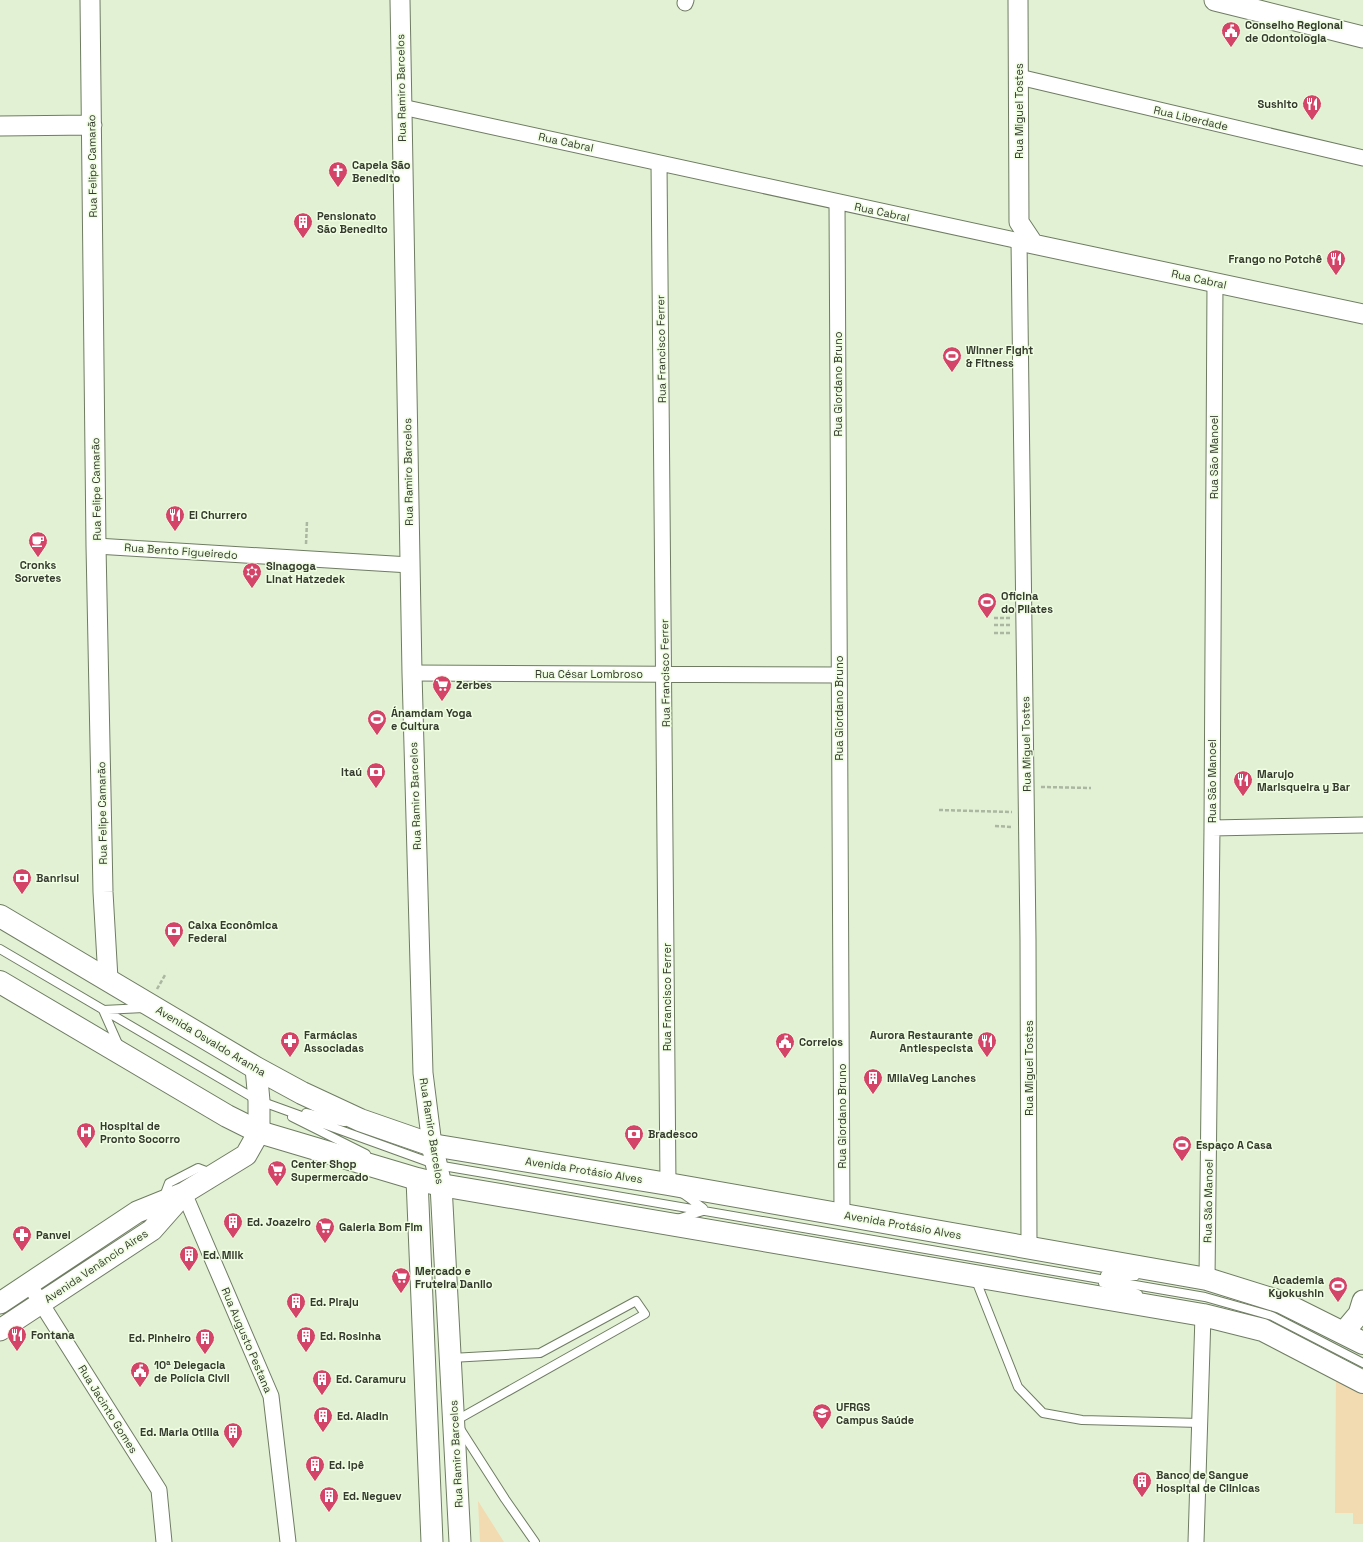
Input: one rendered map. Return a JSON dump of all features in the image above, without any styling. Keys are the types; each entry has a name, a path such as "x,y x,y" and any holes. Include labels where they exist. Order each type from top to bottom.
{"main road":[{"path":"1215,0 1363,37"},
{"name":"Avenida Osvaldo Aranha","path":"0,916 256,1068 302,1093 360,1120 437,1165"},
{"path":"3,988 123,1054 227,1116 259,1132 417,1179 437,1165 665,1222 1203,1314 1262,1330 1362,1379"},
{"name":"Avenida Venâncio Aires","path":"0,1303 137,1212 184,1193 246,1156 259,1132 259,1101 256,1068"},
{"name":"Avenida Protásio Alves","path":"437,1165 668,1184 1207,1279 1281,1302 1363,1343"},
{"name":"Rua Ramiro Barcelos","path":"437,1165 455,1421 460,1542"},
{"name":"Rua Ramiro Barcelos","path":"417,1179 432,1542"},
{"name":"Avenida Venâncio Aires","path":"0,1330 152,1230 184,1193"},
{"path":"1343,1333 1359,1314 1363,1301"}],"street":[{"name":"Rua Felipe Camarão","path":"90,0 96,546 103,892 108,979"},
{"name":"Rua Ramiro Barcelos","path":"400,0 412,673 423,1073 437,1165"},
{"name":"Rua Miguel Tostes","path":"1018,0 1029,1247"},
{"name":"Rua Liberdade","path":"1019,77 1363,158"},
{"name":"Rua Cabral","path":"402,107 837,202 1020,236 1215,283 1363,314"},
{"path":"0,126 92,126"},
{"name":"Rua Francisco Ferrer","path":"659,163 665,674 668,1184"},
{"name":"Rua Giordano Bruno","path":"837,202 842,1215"},
{"name":"Rua São Manoel","path":"1207,1279 1212,828 1215,283"},
{"name":"Rua Bento Figueiredo","path":"96,546 410,565"},
{"name":"Rua César Lombroso","path":"412,673 839,675"},
{"path":"1212,828 1363,825"},
{"name":"Rua Augusto Pestana","path":"184,1193 271,1396 288,1542"},
{"name":"Rua Jacinto Gomes","path":"29,1284 159,1490 164,1542"},
{"path":"1196,1542 1203,1314"}],"lane":[{"path":"0,949 259,1101 417,1179"},
{"path":"103,1010 155,1007"},
{"path":"103,1010 123,1054"},
{"path":"259,1101 437,1165"},
{"path":"259,1101 437,1165 1205,1297 1272,1316 1362,1379"},
{"path":"162,1202 169,1183 174,1180 198,1168 214,1175"},
{"path":"668,1184 705,1210"},
{"path":"665,1222 705,1210"},
{"path":"1072,1273 1207,1279"},
{"path":"1072,1273 1203,1314"},
{"path":"974,1275 1018,1386 1043,1413 1082,1420 1200,1423"},
{"path":"451,1358 540,1353 636,1301 645,1314 455,1421 505,1499 536,1542"}],"path":[{"path":"305,559 307,522"},
{"path":"1026,787 1091,788"},
{"path":"939,810 1026,813"}],"shaded area":[{"path":"1336,1375 1363,1393 1363,1524 1353,1524 1353,1513 1335,1513"},
{"path":"478,1501 504,1542 480,1542"}],"place":[{"name":"Conselho Regional de Odontologia","path":"1231,48"},
{"name":"Sushito","path":"1312,121"},
{"name":"Capela São Benedito","path":"338,188"},
{"name":"Pensionato São Benedito","path":"303,239"},
{"name":"Frango no Potchê","path":"1336,276"},
{"name":"Winner Fight & Fitness","path":"952,373"},
{"name":"El Churrero","path":"175,532"},
{"name":"Cronks Sorvetes","path":"38,558"},
{"name":"Sinagoga Linat Hatzedek","path":"252,589"},
{"name":"Oficina do Pilates","path":"987,619"},
{"name":"Zerbes","path":"442,702"},
{"name":"Ánamdam Yoga e Cultura","path":"377,736"},
{"name":"Itaú","path":"376,789"},
{"name":"Marujo Marisqueira y Bar","path":"1243,797"},
{"name":"Banrisul","path":"22,895"},
{"name":"Caixa Econômica Federal","path":"174,948"},
{"name":"Farmácias Associadas","path":"290,1058"},
{"name":"Aurora Restaurante Antiespecista","path":"987,1058"},
{"name":"Correios","path":"785,1059"},
{"name":"MilaVeg Lanches","path":"873,1095"},
{"name":"Hospital de Pronto Socorro","path":"86,1149"},
{"name":"Bradesco","path":"634,1151"},
{"name":"Espaço A Casa","path":"1182,1162"},
{"name":"Center Shop Supermercado","path":"277,1187"},
{"name":"Ed. Joazeiro","path":"233,1239"},
{"name":"Galeria Bom Fim","path":"325,1244"},
{"name":"Panvel","path":"22,1252"},
{"name":"Ed. Milk","path":"189,1272"},
{"name":"Mercado e Fruteira Danilo","path":"401,1294"},
{"name":"Academia Kyokushin","path":"1338,1303"},
{"name":"Ed. Piraju","path":"296,1319"},
{"name":"Fontana","path":"17,1352"},
{"name":"Ed. Rosinha","path":"306,1353"},
{"name":"Ed. Pinheiro","path":"205,1355"},
{"name":"10ª Delegacia de Polícia Civil","path":"140,1388"},
{"name":"Ed. Caramuru","path":"322,1396"},
{"name":"UFRGS Campus Saúde","path":"822,1430"},
{"name":"Ed. Aladin","path":"323,1433"},
{"name":"Ed. Maria Otilia","path":"233,1449"},
{"name":"Ed. Ipê","path":"315,1482"},
{"name":"Banco de Sangue Hospital de Clinicas","path":"1142,1498"},
{"name":"Ed. Neguev","path":"329,1513"}]}
